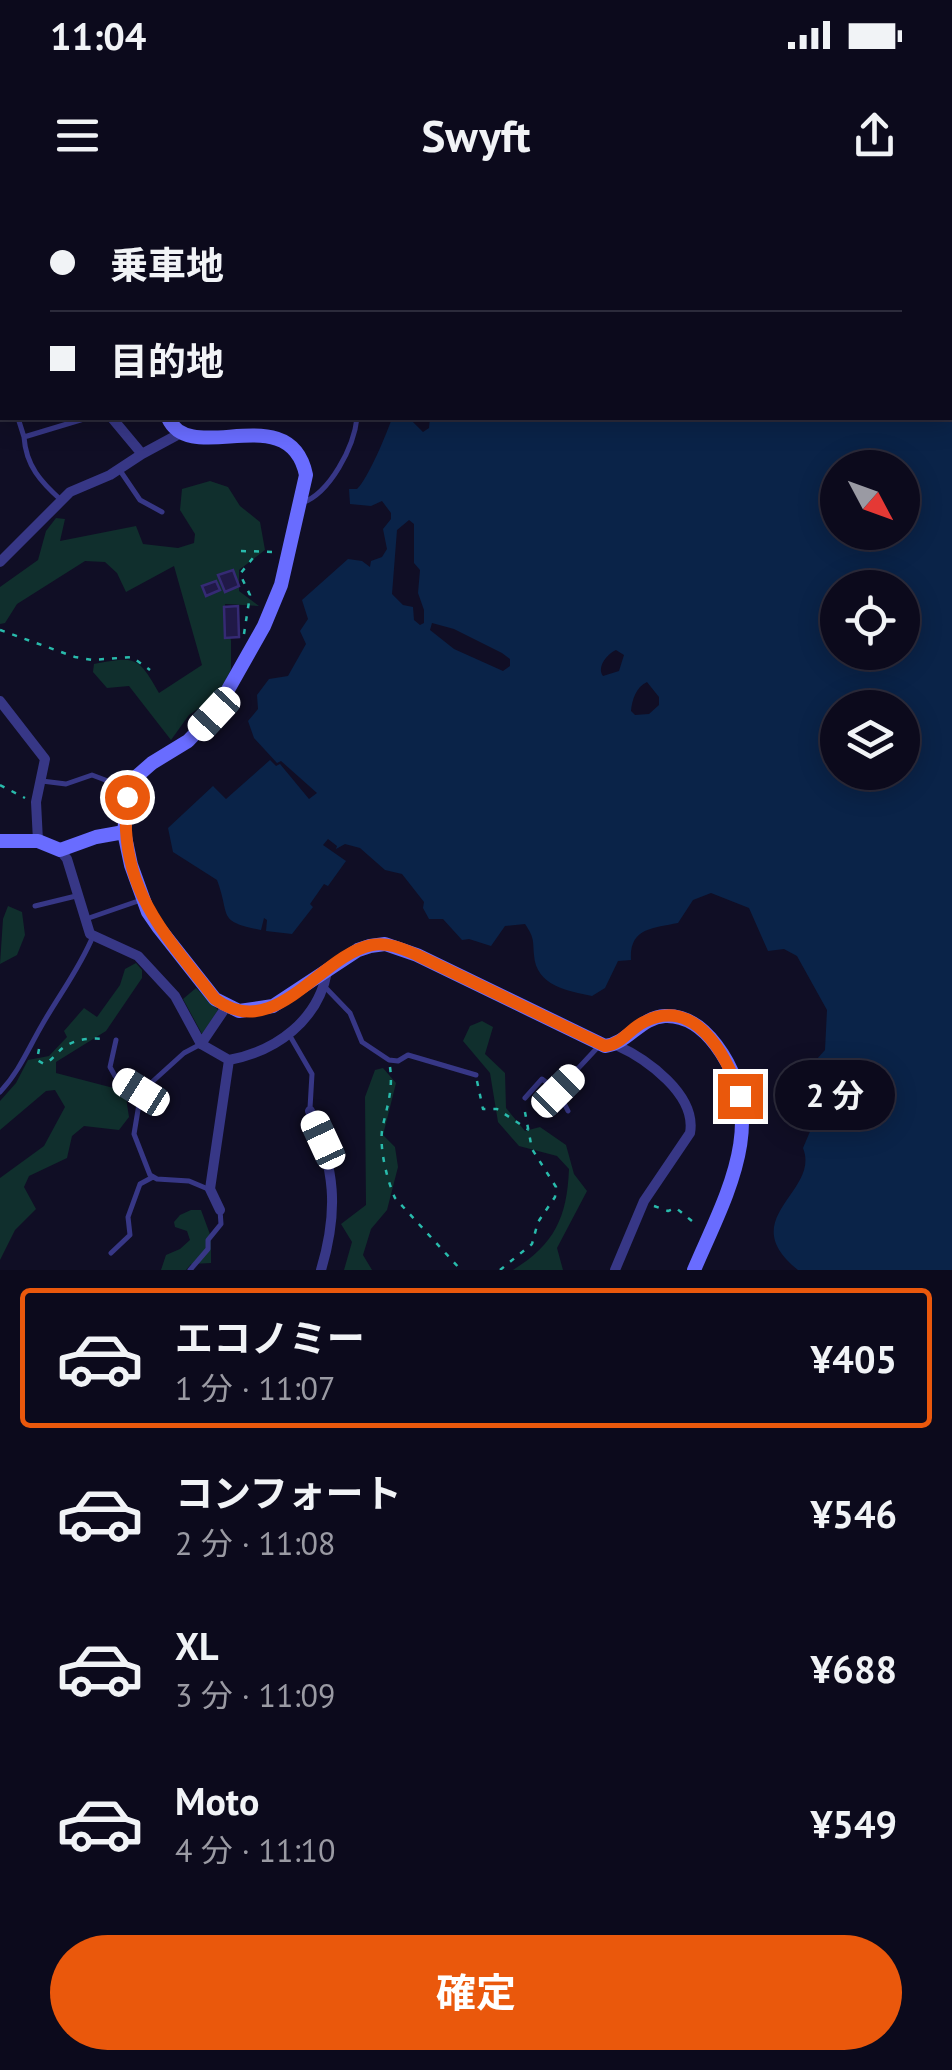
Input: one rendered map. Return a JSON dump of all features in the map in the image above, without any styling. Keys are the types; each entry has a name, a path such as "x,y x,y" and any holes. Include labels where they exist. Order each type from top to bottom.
{"street":[{"path":"114,420 142,454"},
{"path":"170,420 180,434"},
{"path":"0,572 0,562 70,492 119,470 180,434 268,436 285,440 303,463 306,475 280,585 264,626 214,714 188,741 136,777 129,789 124,832 130,864 159,928 215,999 226,1007 256,1011 273,1006 326,979 358,950 385,944 417,955 600,1044 616,1044 656,1070 690,1110 690,1133 644,1201 615,1270"},
{"path":"0,700 44,759 36,802 38,841"},
{"path":"60,850 124,832"},
{"path":"0,841 38,841 60,850 67,859 93,936 138,956 175,996 201,1044 229,1060"},
{"path":"229,1060 302,1025 326,979"},
{"path":"201,1044 226,1007"},
{"path":"616,1044 642,1022 677,1016 705,1031 732,1071 744,1122 742,1140 726,1196 694,1270"},
{"path":"220,1210 210,1189 229,1060"},
{"path":"310,1111 329,1160 332,1192 330,1242 321,1270"}],"lane":[{"path":"19,420 32,470 61,500"},
{"path":"24,438 81,420"},
{"path":"300,503 318,495 338,466 347,452 356,420"},
{"path":"119,470 140,500 162,512"},
{"path":"42,782 66,784 92,774 129,789"},
{"path":"35,906 79,896"},
{"path":"86,918 144,899"},
{"path":"0,1092 16,1076 84,959 93,936"},
{"path":"326,979 350,1012 362,1042 389,1060 398,1061 408,1055 476,1075"},
{"path":"289,1034 312,1074 310,1111"},
{"path":"116,1040 110,1067 115,1076 141,1092"},
{"path":"153,1177 134,1134 141,1092 184,1053 201,1044"},
{"path":"558,1091 600,1044"},
{"path":"525,1098 542,1079 558,1091 568,1110"},
{"path":"111,1252 130,1235 128,1218 140,1184 153,1177 210,1189"},
{"path":"190,1270 208,1249 208,1240 221,1224 220,1210"}],"path":[{"path":"241,551 288,551"},
{"path":"249,648 244,635 250,595 240,574 256,553"},
{"path":"0,630 75,657 132,657 150,670"},
{"path":"0,784 36,802"},
{"path":"36,1038 37,1060 44,1064 67,1045 84,1039 116,1040"},
{"path":"389,1060 391,1093 382,1131 389,1184 396,1198 461,1270"},
{"path":"476,1075 483,1109 497,1109 530,1130"},
{"path":"500,1270 532,1244 538,1222 555,1197 556,1187 532,1149 524,1114 525,1098"},
{"path":"644,1201 668,1212 676,1208 709,1235"}],"green space":[{"path":"210,481 228,487 240,506 260,522 265,550 239,570 239,591 259,606 225,604 231,669 219,694 189,715 171,740 129,686 107,688 93,672 94,664 134,662 146,672 159,693 202,665 174,566 126,592 117,573 105,562 85,561 17,604 5,623 0,624 0,587 38,560 46,531 56,518 65,519 60,541 136,526 143,544 178,548 194,543 195,534 180,510 182,489"},
{"path":"8,906 22,912 25,935 17,955 0,964 3,919"},
{"path":"136,963 142,978 106,1031 56,1062 56,1073 125,1091 129,1117 119,1130 84,1126 72,1136 67,1158 29,1176 24,1187 36,1209 15,1230 0,1260 0,1178 44,1146 65,1107 55,1090 46,1091 0,1130 0,1101 16,1083 28,1060 49,1056 67,1037 64,1031 84,1008 97,1017 120,985 125,969"},
{"path":"196,988 218,1010 202,1034 183,999"},
{"path":"482,1021 493,1027 485,1054 505,1073 506,1108 525,1131 540,1127 566,1145 574,1174 587,1191 557,1248 563,1270 513,1270 539,1250 556,1228 569,1169 557,1156 519,1146 498,1122 490,1073 463,1041 470,1026"},
{"path":"383,1068 396,1083 383,1135 395,1147 398,1167 387,1210 371,1229 363,1255 372,1270 344,1270 352,1242 341,1224 366,1205 365,1097 375,1070"},
{"path":"191,1210 201,1210 211,1237 211,1263 191,1264 186,1270 161,1270 166,1255 190,1240 187,1231 175,1227 174,1222"}],"water":[{"path":"391,420 411,420 423,432 429,428 430,420 952,420 952,1270 798,1270 780,1252 774,1235 776,1220 801,1178 805,1164 803,1148 820,1108 807,1070 825,1050 827,1010 797,956 784,949 768,951 749,908 711,893 693,900 678,923 652,928 638,936 631,949 631,960 618,961 605,988 592,996 555,985 541,974 532,936 525,924 505,926 491,946 462,940 443,919 429,919 424,902 402,874 385,870 360,848 345,844 336,849 328,839 323,845 346,861 328,886 324,884 310,904 313,907 292,934 266,931 264,918 261,930 231,920 217,880 173,852 168,828 213,786 226,799 270,760 276,766 280,764 309,799 317,793 281,761 277,763 254,738 248,721 258,709 257,695 269,679 288,676 306,644 300,631 308,619 302,600 348,559 370,567 371,561 382,557 387,549 383,529 391,513 382,501 371,506 350,504 349,489 357,489 366,476","holes":["409,520 414,524 414,563 420,570 418,593 424,610 424,623 420,625 414,620 413,607 403,605 392,594 397,530","616,650 624,655 619,671 603,676 602,665 607,657","647,682 659,697 659,705 649,714 635,715 631,711 640,687"]}],"pier":[{"path":"432,623 454,629 502,653 510,659 510,666 503,671 454,649 430,630"}],"building":[{"path":"233,570 239,586 225,592 218,575"},
{"path":"216,581 220,590 206,596 202,586"},
{"path":"238,606 239,637 225,638 224,607"}],"route":[{"path":"127,797 124,832 130,864 148,912 215,999 226,1007 256,1011 273,1006 358,950 385,944 402,948 605,1046 616,1044 642,1022 661,1016 691,1021 718,1048 732,1071 740,1096"}]}
